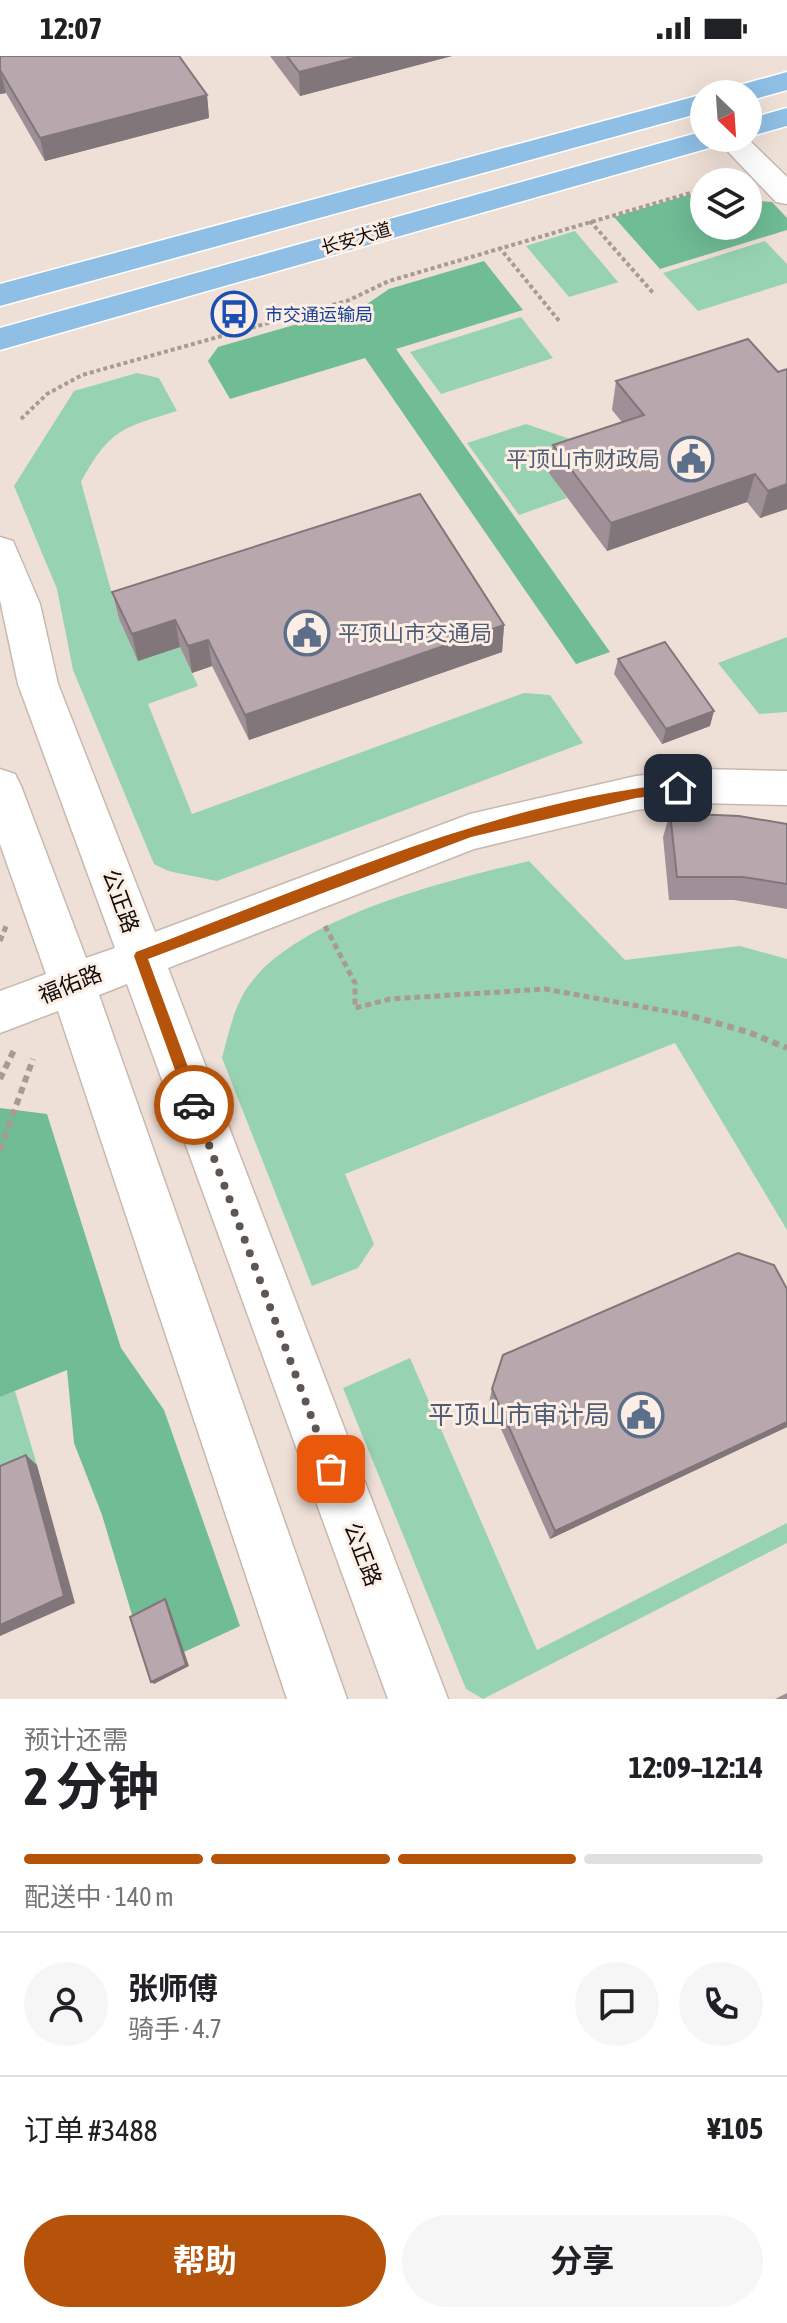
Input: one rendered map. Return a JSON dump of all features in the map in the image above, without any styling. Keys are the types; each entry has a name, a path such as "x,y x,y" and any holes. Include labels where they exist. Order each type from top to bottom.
{"main road":[{"path":"762,88 787,81"},
{"name":"长安大道","path":"0,295 690,107"},
{"path":"762,124 787,117"},
{"name":"长安大道","path":"0,339 690,144"},
{"path":"744,152 787,195"},
{"name":"公正路","path":"0,551 21,604 38,684 418,1699"},
{"path":"0,786 317,1699"},
{"name":"福佑路","path":"8,1028 71,984 470,832 540,813 636,793 700,786 787,788"}],"path":[{"path":"21,419 47,394 82,375 347,301 389,281 690,193"},
{"path":"590,221 654,294"},
{"path":"499,247 560,322"},
{"path":"306,893 355,983 355,1008 390,999 545,989 675,1011 748,1032 787,1048"},
{"path":"0,1079 8,1028"},
{"path":"0,1150 33,1059"}],"green space":[{"path":"690,195 690,240 754,240 660,269 614,217"},
{"path":"762,201 772,202 787,218 787,230 762,238"},
{"path":"575,231 619,282 569,297 526,246"},
{"path":"765,241 787,264 787,283 698,311 663,273"},
{"path":"484,261 523,310 396,349 610,652 576,664 365,358 230,399 208,361 218,347 367,304 389,289"},
{"path":"521,317 553,358 441,394 410,352"},
{"path":"137,373 159,378 177,411 119,433 100,451 81,482 119,619 138,660 180,647 198,686 148,704 192,814 524,693 550,695 583,743 217,881 168,871 154,864 73,670 57,589 14,486 74,391"},
{"path":"526,424 573,440 639,444 550,473 567,498 519,515 467,443"},
{"path":"787,637 787,712 759,714 718,663"},
{"path":"529,861 625,960 740,946 787,959 787,1230 675,1043 345,1174 374,1244 358,1268 312,1286 222,1058 242,997 253,980 277,957 342,919 421,890"},
{"path":"0,1108 47,1114 121,1348 164,1410 240,1626 184,1652 133,1618 102,1515 74,1443 67,1370 0,1397"},
{"path":"410,1358 537,1650 787,1523 787,1543 483,1699 466,1689 343,1388"},
{"path":"15,1391 37,1465 0,1481 0,1397"}],"building":[{"path":"0,56 179,56 207,95 40,138 0,70"},
{"path":"287,56 362,56 299,72"},
{"name":"平顶山市财政局","path":"748,339 778,372 787,369 787,484 768,491 755,474 611,523 553,445 644,415 616,381"},
{"name":"平顶山市交通局","path":"420,494 504,625 245,715 208,640 188,646 175,620 132,634 112,592"},
{"path":"665,642 714,711 666,729 618,659"},
{"path":"670,813 739,816 787,824 787,884 743,877 677,877"},
{"name":"平顶山市审计局","path":"738,1253 774,1265 787,1289 787,1422 555,1531 492,1389 503,1355"},
{"path":"26,1455 64,1596 0,1625 0,1466"},
{"path":"165,1599 186,1665 151,1682 130,1617"}],"way so far":[{"path":"194,1105 331,1469"}],"place":[{"name":"市交通运输局","path":"234,314"},
{"name":"平顶山市财政局","path":"691,459"},
{"name":"平顶山市交通局","path":"307,633"},
{"name":"平顶山市审计局","path":"641,1415"}],"route":[{"path":"194,1105 141,956 470,832 540,813 636,793 678,788"}]}
